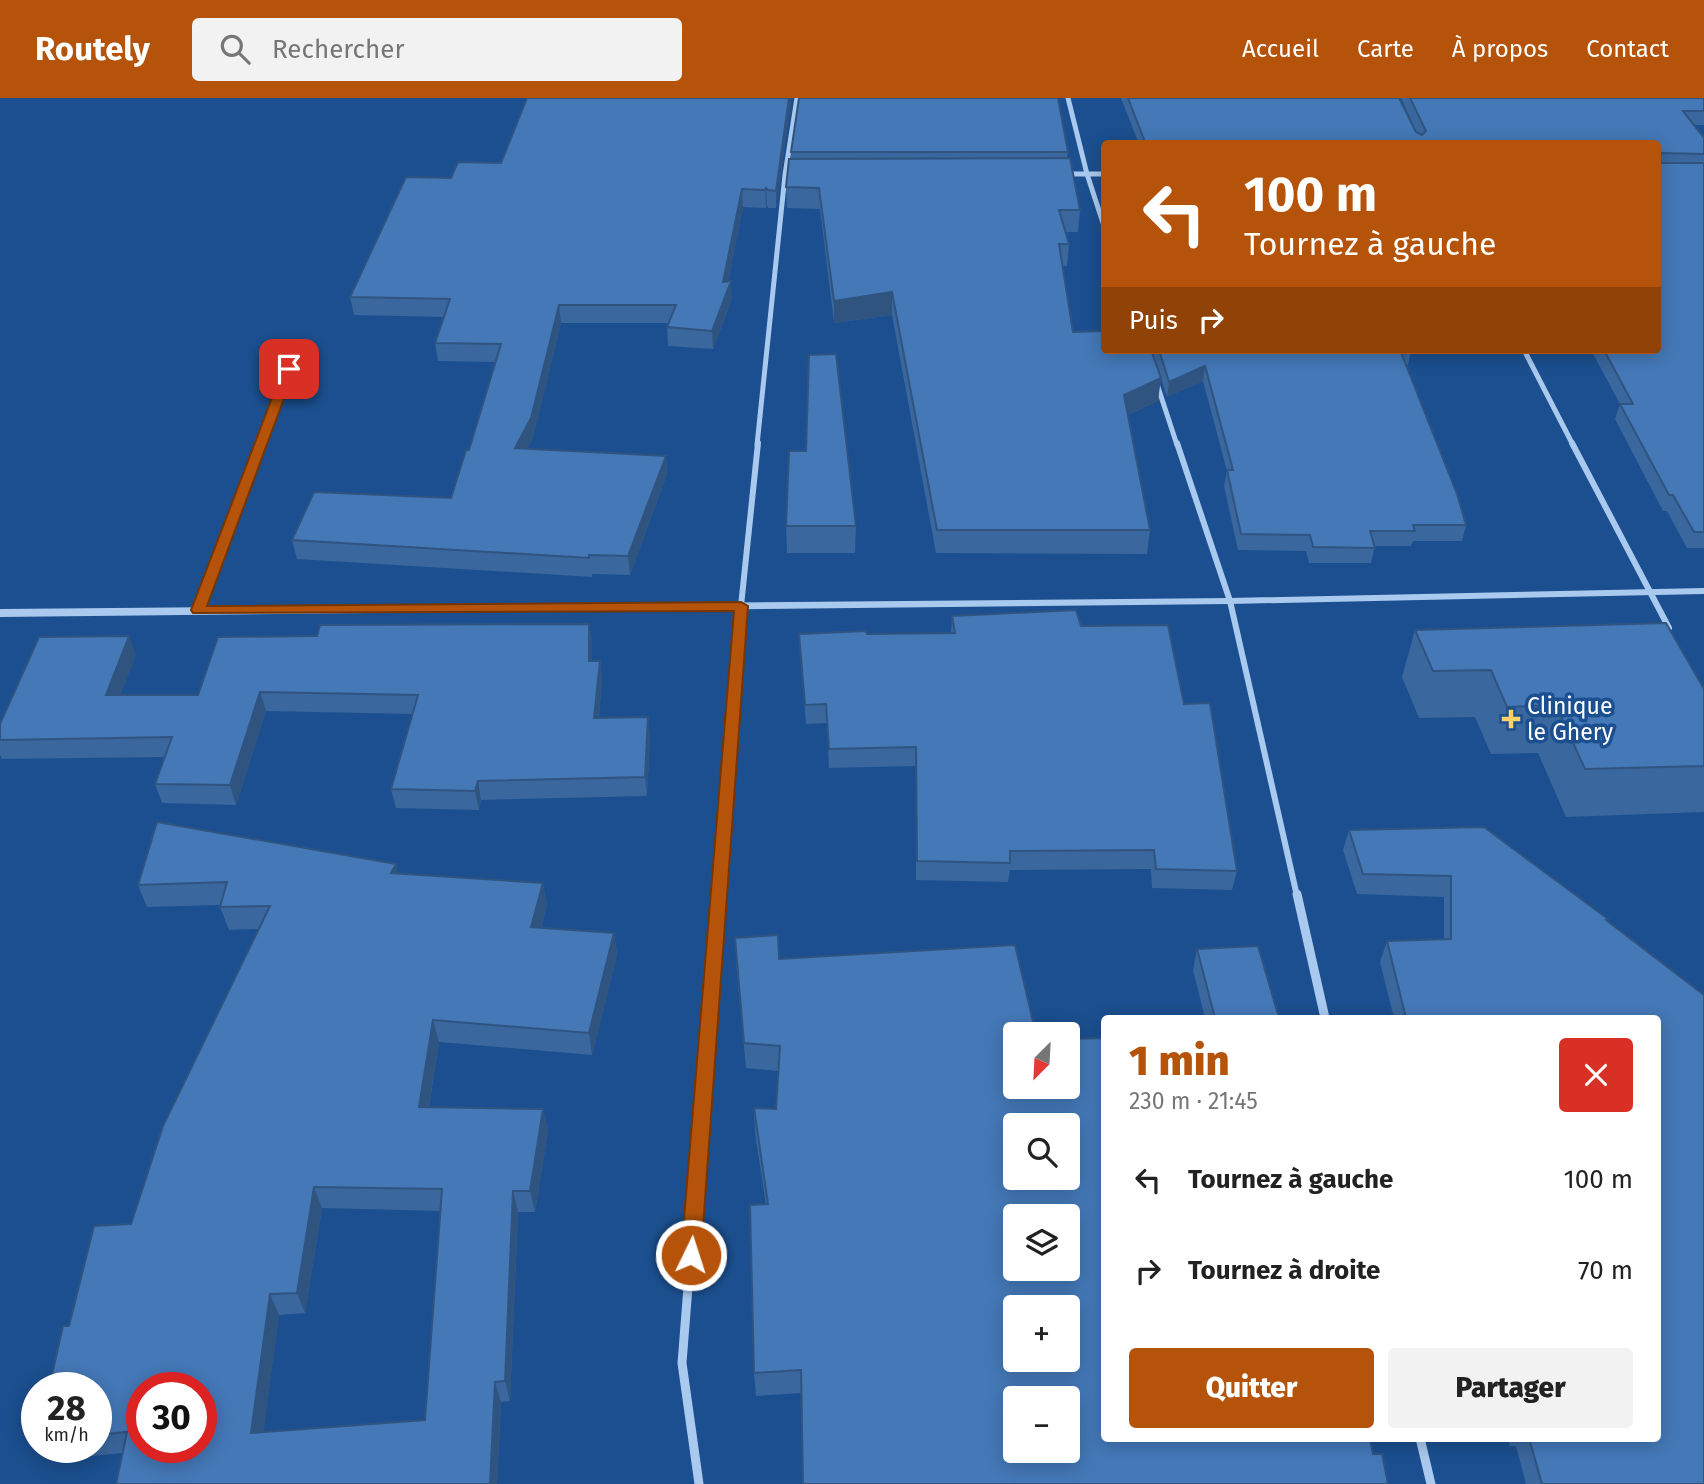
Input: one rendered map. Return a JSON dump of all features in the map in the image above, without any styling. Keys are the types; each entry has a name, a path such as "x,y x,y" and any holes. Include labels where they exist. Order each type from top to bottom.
{"street":[{"path":"699,1484 682,1363 741,606 785,175 797,98"},
{"path":"1068,98 1101,217"},
{"path":"1059,174 1101,174"},
{"path":"785,175 799,175"},
{"path":"1526,354 1673,635"},
{"path":"198,610 289,369"},
{"path":"1155,376 1230,601 1324,1015"},
{"path":"0,613 1230,601 1704,591"},
{"path":"1421,1442 1431,1484"}],"building":[{"path":"527,98 789,98 776,191 766,188 742,189 723,282 731,281 712,331 667,327 676,305 559,305 531,418 515,448 666,456 628,556 589,555 589,558 292,540 314,492 451,498 466,450 469,450 501,344 435,343 450,299 350,297 406,177 451,178 458,162 501,163"},
{"path":"799,98 1058,98 1068,152 791,152"},
{"path":"1128,98 1399,98 1416,132 1422,135 1426,131 1410,98 1704,98 1704,111 1683,111 1704,138 1704,154 1661,154 1661,140 1144,140"},
{"path":"1070,158 1080,210 1059,210 1069,244 1059,244 1073,332 1101,331 1101,354 1152,354 1161,378 1124,395 1150,530 937,530 892,292 834,301 819,188 786,187 789,159"},
{"path":"1661,162 1704,163 1704,532 1694,532 1673,495 1669,495 1620,404 1633,404 1606,354 1661,354"},
{"path":"836,354 856,526 786,526 789,451 806,451 809,355"},
{"path":"1160,354 1402,354 1457,494 1466,525 1413,525 1415,531 1370,531 1375,548 1313,547 1310,535 1241,534 1227,470 1233,470 1205,366 1169,382"},
{"path":"1076,610 1081,626 1168,625 1184,704 1210,703 1237,871 1156,869 1154,850 1010,851 1010,863 917,861 916,747 829,749 826,704 805,705 799,634 866,631 867,634 955,633 952,616"},
{"path":"1666,623 1704,689 1704,766 1585,769 1556,705 1507,707 1491,670 1433,671 1415,630"},
{"path":"589,624 589,661 600,661 594,718 648,717 645,777 478,781 475,791 391,789 418,695 260,692 230,785 155,784 172,737 0,740 0,724 39,637 129,636 106,695 198,695 218,637 317,636 320,625"},
{"path":"157,822 396,864 391,873 543,883 531,927 614,933 589,1033 433,1020 419,1107 543,1109 530,1191 513,1191 505,1381 495,1382 490,1484 116,1484 126,1437 126,1463 217,1463 217,1372 126,1372 126,1432 112,1433 112,1372 53,1372 63,1326 69,1326 94,1226 131,1224 163,1126 270,906 220,907 227,882 138,885","holes":["314,1187 442,1189 425,1420 251,1433 270,1294 297,1293"]},
{"path":"1484,827 1608,919 1606,920 1704,995 1704,1484 1542,1484 1530,1442 1661,1442 1661,1015 1405,1015 1387,941 1451,939 1451,876 1363,874 1349,830"},
{"path":"778,935 779,959 1015,945 1033,1022 1003,1022 1003,1099 1080,1099 1080,1039 1101,1038 1101,1442 1371,1442 1373,1454 1382,1454 1388,1484 803,1484 801,1370 754,1373 750,1205 768,1204 754,1108 776,1109 780,1046 744,1043 735,938"},
{"path":"1258,946 1278,1015 1214,1015 1197,949"}],"place":[{"name":"Clinique le Ghery","path":"1511,719"}],"route":[{"path":"289,369 198,610 741,606 691,1255"}]}
